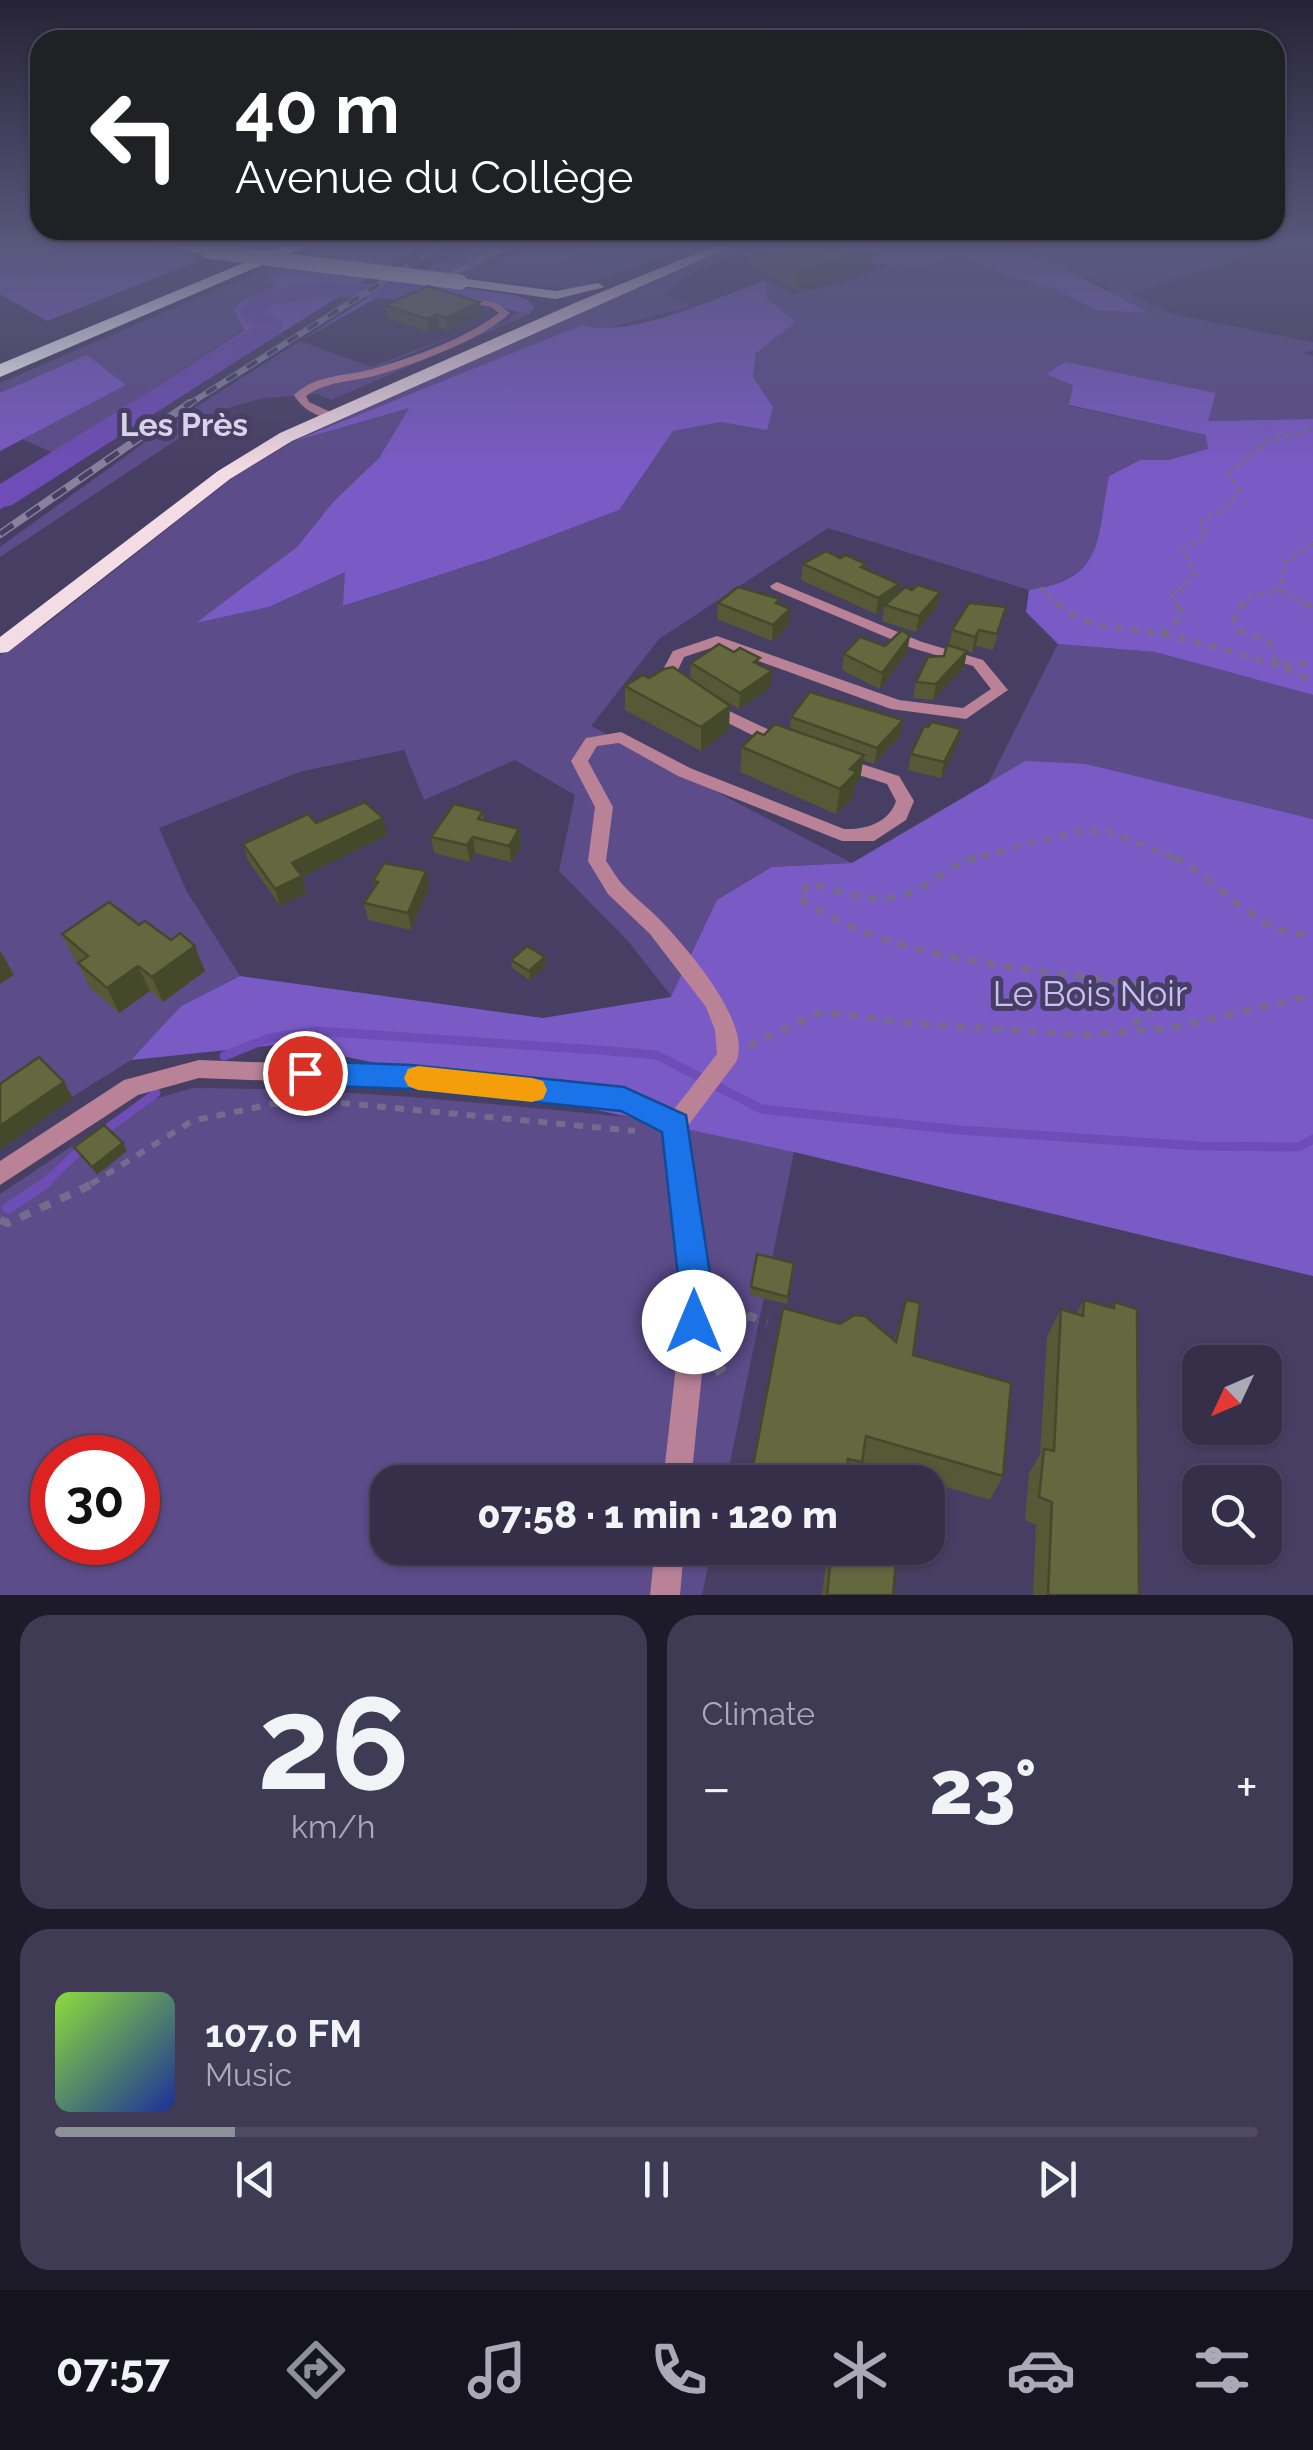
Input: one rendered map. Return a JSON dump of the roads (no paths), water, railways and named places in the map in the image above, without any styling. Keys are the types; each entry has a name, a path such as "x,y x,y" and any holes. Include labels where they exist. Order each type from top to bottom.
{"highway":[{"path":"0,356 84,321"},
{"path":"0,371 118,321"}],"main road":[{"path":"517,326 525,321"},
{"path":"0,647 35,614 216,472 326,413 528,321"},
{"path":"326,413 530,321"},
{"path":"0,631 35,614"}],"street":[{"path":"326,413 305,404 300,395 328,380 374,372 494,321"},
{"path":"778,586 917,645 978,663 1000,690 966,714 897,706 717,642 678,654 668,675 680,685 706,706 790,745"},
{"path":"666,1119 699,1098 726,1060 726,1030 714,1002 657,929 614,889 597,861 604,807 579,761 592,742 621,737 684,772 842,835 868,836 900,816 905,800 893,780 824,759"},
{"path":"0,1174 132,1087 199,1069 411,1077 624,1099 666,1119"},
{"path":"666,1119 697,1294 679,1465"},
{"path":"664,1595 668,1565"}],"waterway":[{"path":"0,498 271,327 267,321"},
{"path":"224,1056 269,1038 316,1031 598,1050 657,1055 761,1109 960,1130 1200,1146 1299,1147 1313,1139"},
{"path":"103,1132 156,1093"},
{"path":"44,1184 84,1146"},
{"path":"8,1208 44,1184"}],"railway":[{"path":"186,406 320,321"},
{"path":"0,534 190,403"}],"district":[{"name":"Les Près","path":"184,425"}],"park label":[{"name":"Le Bois Noir","path":"1090,994"}]}
